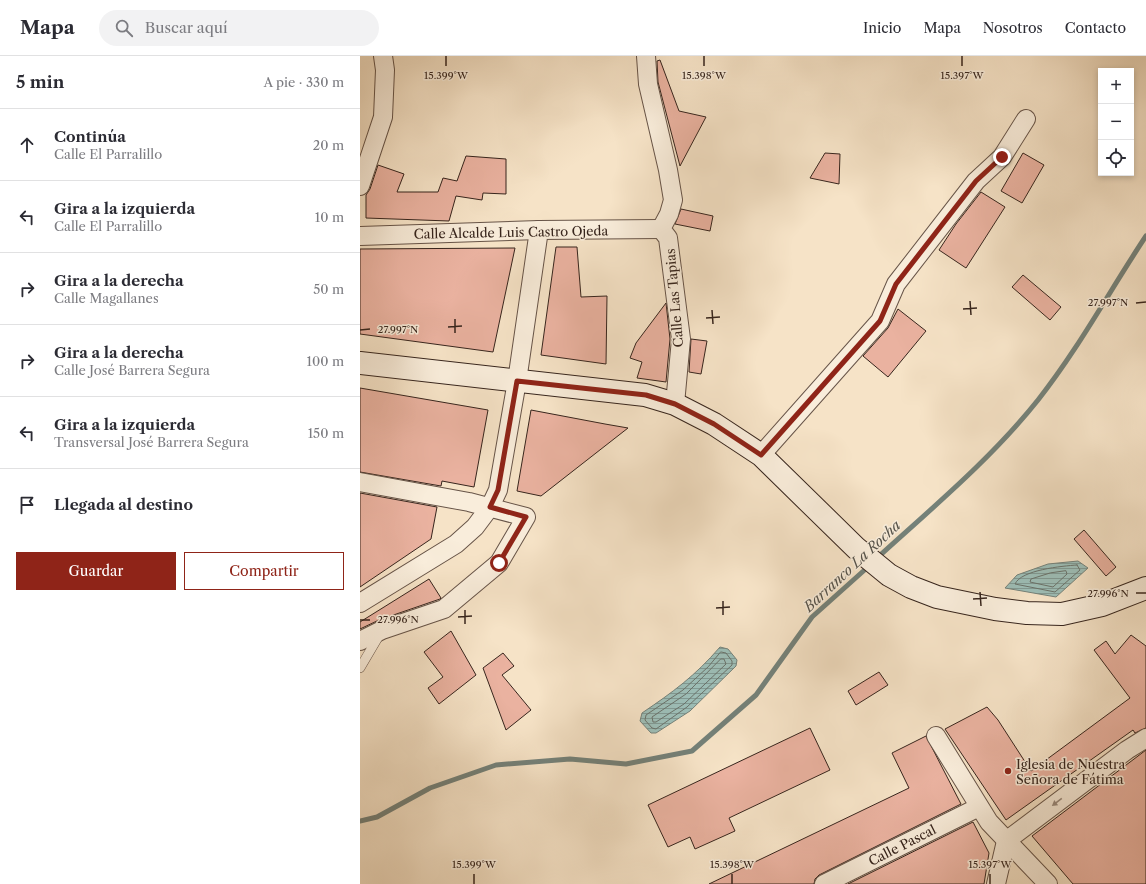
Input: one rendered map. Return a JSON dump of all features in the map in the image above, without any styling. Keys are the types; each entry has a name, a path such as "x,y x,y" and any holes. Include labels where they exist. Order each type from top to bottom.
{"street":[{"path":"360,186 383,117 385,70 383,56"},
{"path":"646,56 648,84 668,170 673,200 669,214 661,229"},
{"path":"761,455 880,321 896,284 976,181 1002,157 1026,119"},
{"name":"Calle Alcalde Luis Castro Ojeda","path":"360,236 539,230 661,229"},
{"name":"Calle Las Tapias","path":"661,229 668,238 681,339 675,404"},
{"path":"361,601 456,544 475,526 490,507 498,490 517,381 539,230"},
{"path":"360,363 646,395 675,404 714,424 761,455 856,548 889,575 911,587 937,597 995,609 1027,613 1062,614 1102,605 1146,588"},
{"path":"360,482 490,507 526,517 499,563 444,609 382,630 360,641"},
{"path":"936,736 989,822 1047,884"},
{"path":"996,884 1006,841 1127,750 1146,738"},
{"name":"Calle Pascal","path":"824,884 980,806"}],"lane":[{"path":"360,668 382,630"}],"water":[{"path":"1078,561 1088,568 1056,597 1005,588 1017,575 1048,564"},
{"path":"720,647 728,649 737,660 736,666 690,711 656,733 651,733 640,721 642,713 664,698 702,667"}],"building":[{"path":"660,60 679,111 706,117 680,166 658,82 657,61"},
{"path":"825,153 840,154 839,184 810,178"},
{"path":"1023,153 1044,165 1022,203 1001,191"},
{"path":"466,156 506,159 506,194 483,193 482,200 456,196 449,221 366,218 366,195 370,189 378,165 404,174 397,192 438,192 443,178 457,181"},
{"path":"981,192 1005,207 966,268 939,250 956,224"},
{"path":"681,209 713,216 710,231 675,224"},
{"path":"556,247 577,247 581,297 607,296 606,364 541,355"},
{"path":"515,248 493,352 360,334 360,249"},
{"path":"1023,275 1061,307 1050,320 1012,287"},
{"path":"666,303 670,339 666,382 637,378 642,362 630,358 636,343"},
{"path":"898,309 926,331 888,377 863,356 888,328"},
{"path":"691,339 707,341 701,374 689,372"},
{"path":"360,388 488,410 474,487 442,481 441,486 360,472"},
{"path":"531,410 628,428 541,496 517,491"},
{"path":"360,493 437,507 431,539 360,587"},
{"path":"1084,530 1116,567 1106,576 1074,539"},
{"path":"429,579 441,598 440,599 379,620 360,629 360,622"},
{"path":"451,631 476,675 439,704 428,688 443,677 424,652"},
{"path":"1131,635 1146,646 1146,728 1135,733 1133,730 1006,820 945,729 987,707 998,720 1031,771 1130,698 1094,650 1106,641 1115,654"},
{"path":"503,653 514,666 502,675 531,710 506,730 483,668"},
{"path":"879,672 888,685 856,705 848,691"},
{"path":"810,728 830,770 729,818 735,831 695,849 690,837 668,847 648,805"},
{"path":"926,736 961,804 819,875 815,879 814,884 709,884 909,788 892,753"},
{"path":"1146,750 1146,884 1073,884 1032,836"},
{"path":"973,822 989,853 984,884 848,884"}],"waterway":[{"name":"Barranco La Rocha","path":"876,559 981,463 1020,422 1067,360 1146,236"},
{"name":"Barranco La Rocha","path":"360,821 377,817 430,788 496,765 570,759 626,764 692,751 756,695 812,617 869,566"}],"place":[{"name":"Iglesia de Nuestra Señora de Fátima","path":"1008,771"}],"route":[{"path":"499,563 526,517 490,507 498,490 517,381 646,395 675,404 714,424 761,455 880,321 896,284 976,181 1002,157"}]}
